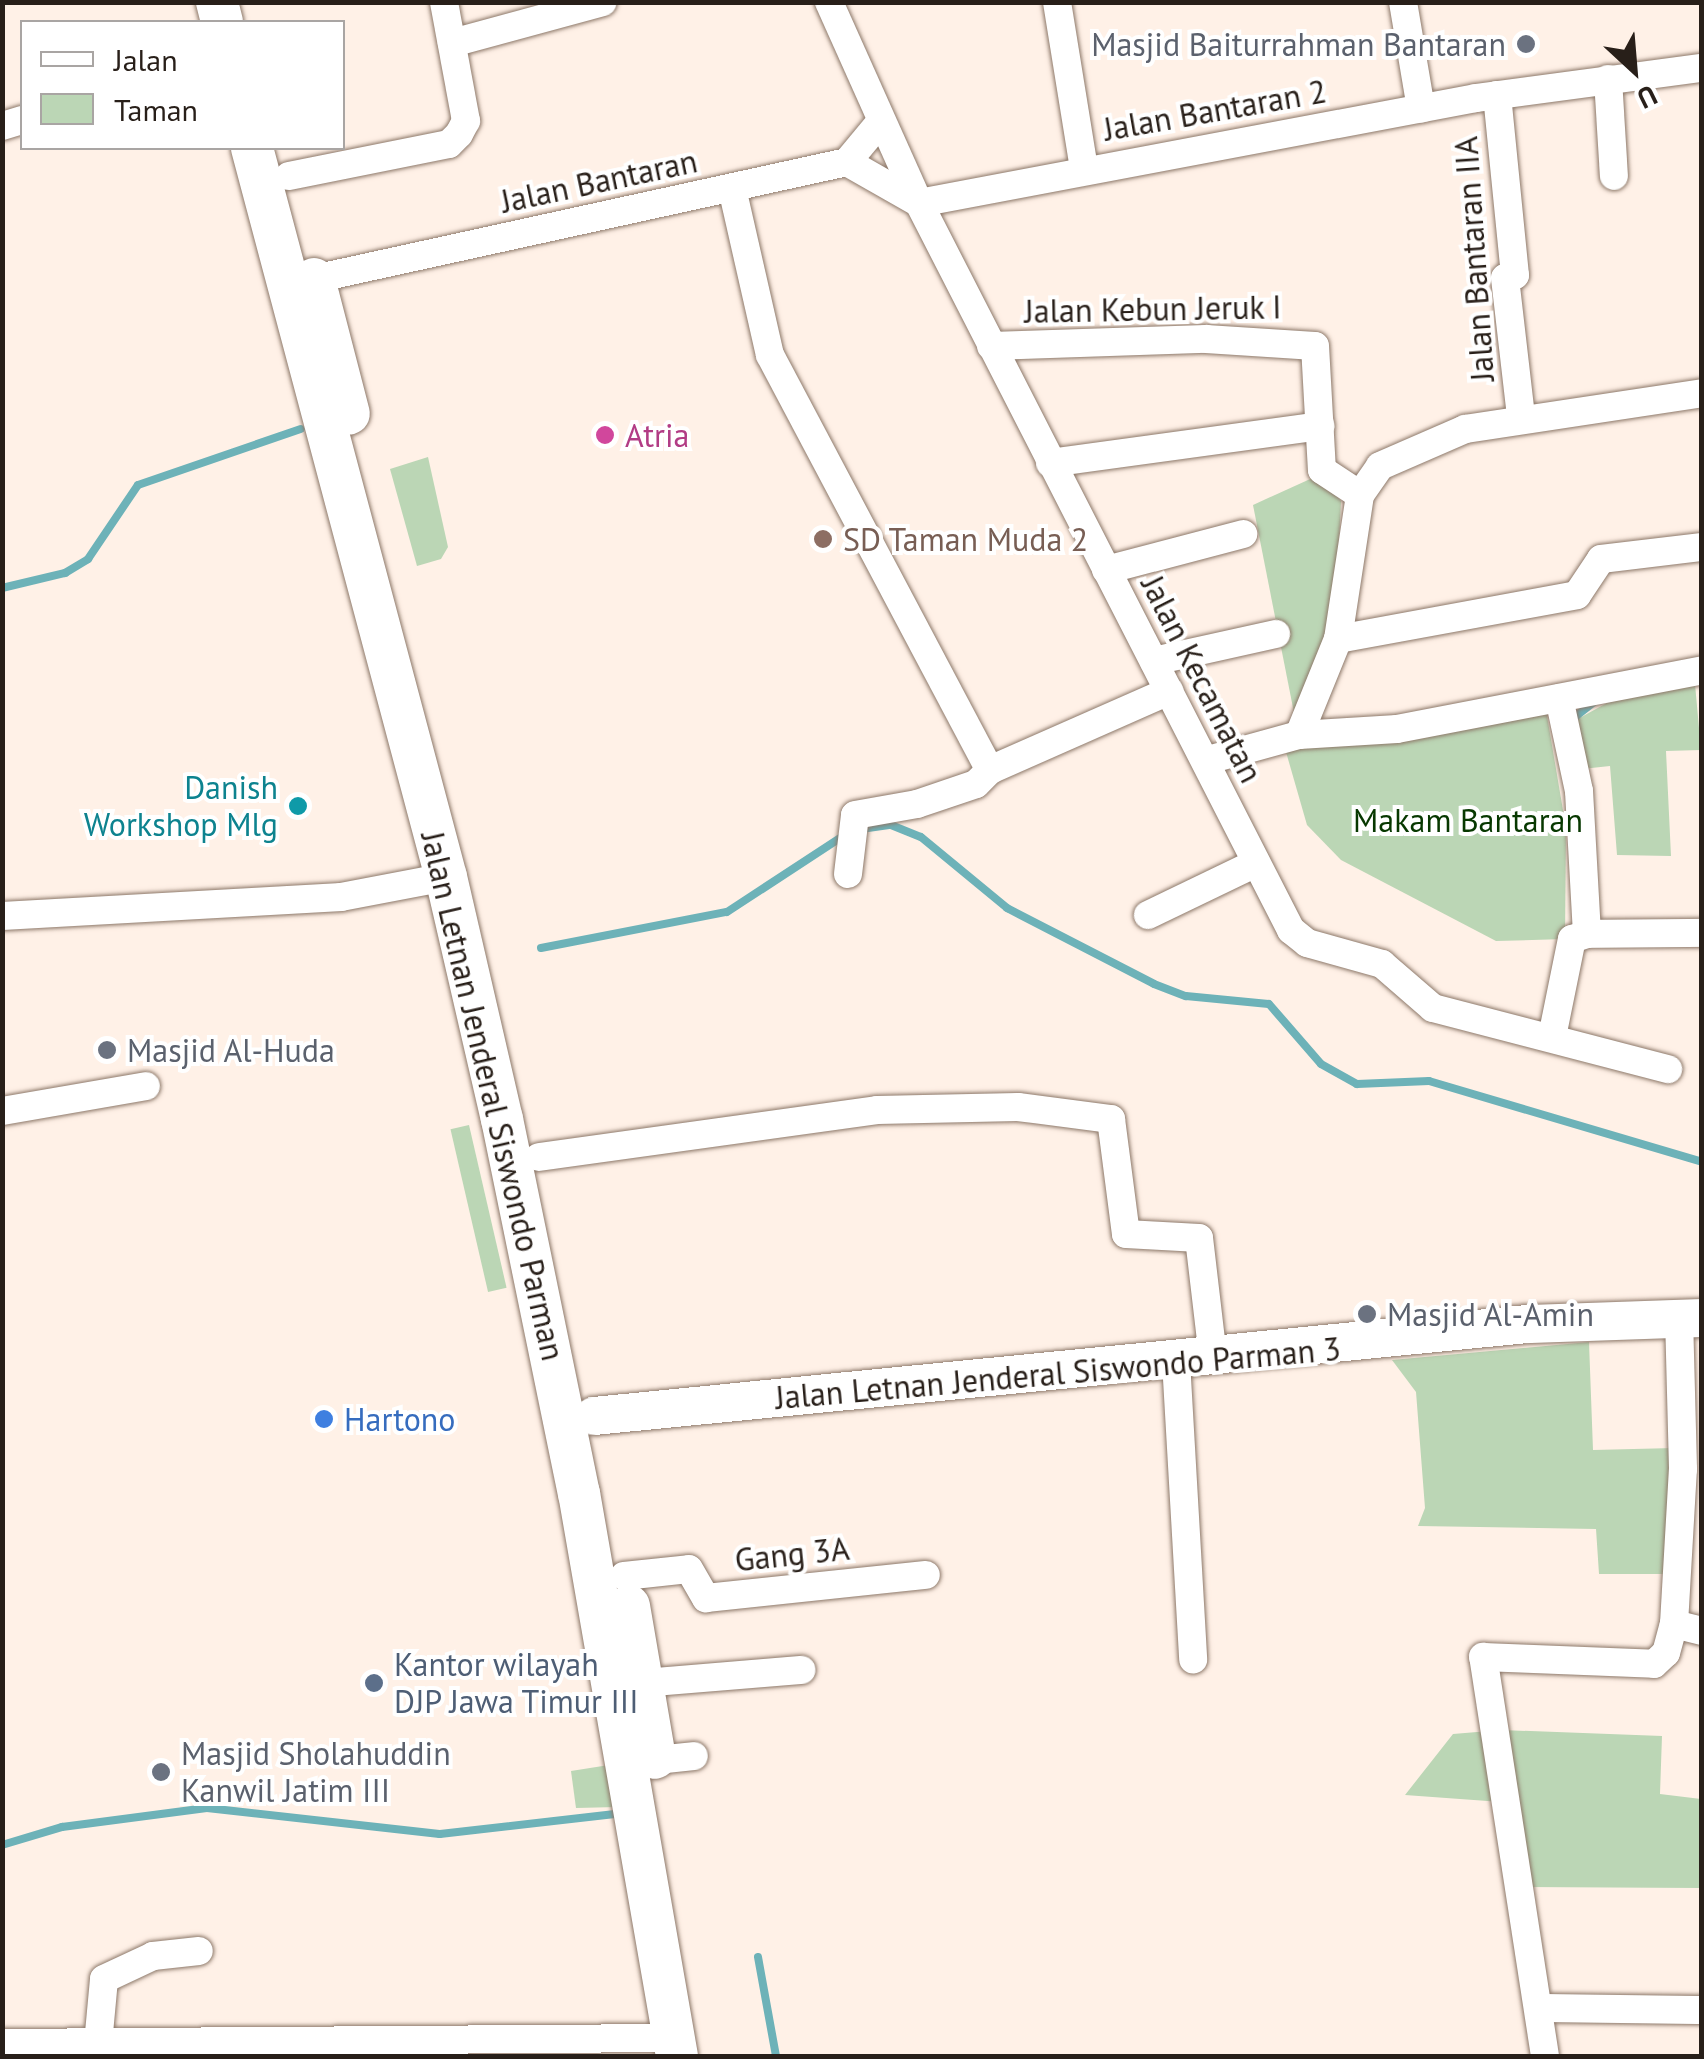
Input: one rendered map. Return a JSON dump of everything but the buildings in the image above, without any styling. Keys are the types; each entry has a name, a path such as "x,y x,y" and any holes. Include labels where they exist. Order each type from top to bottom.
{"main road":[{"name":"Jalan Letnan Jenderal Siswondo Parman","path":"253,150 388,615 539,1157 594,1416 643,1682 675,1758 686,2050"},
{"name":"Jalan Letnan Jenderal Siswondo Parman","path":"285,162 388,615"},
{"name":"Jalan Letnan Jenderal Siswondo Parman","path":"438,793 446,877 554,1362 686,2050"}],"street":[{"path":"285,162 448,144 466,121 444,2"},
{"path":"452,43 604,2"},
{"name":"Jalan Kecamatan","path":"829,2 919,202 1298,939 1382,964 1433,1008 1668,1069"},
{"path":"1057,2 1084,168"},
{"path":"1403,2 1421,108"},
{"name":"Jalan Bantaran 2","path":"919,202 1084,168 1421,108 1702,68"},
{"path":"1608,79 1614,176"},
{"name":"Jalan Bantaran IIA","path":"1497,96 1515,276 1505,278 1520,417"},
{"path":"881,121 847,162 919,202"},
{"name":"Jalan Bantaran","path":"314,280 847,162"},
{"path":"732,188 770,355 990,770"},
{"name":"Jalan Kebun Jeruk I","path":"992,346 1206,339 1314,346 1320,426"},
{"path":"1299,735 1338,640 1360,494 1380,466 1431,439 1520,417 1702,393"},
{"path":"1050,463 1320,426 1322,470 1360,494"},
{"path":"1106,570 1244,534"},
{"path":"1338,640 1577,595 1601,559 1702,547"},
{"path":"1154,661 1276,634"},
{"path":"1208,760 1299,735 1563,715 1702,670"},
{"path":"849,848 855,814 917,804 976,784 990,770 1169,690"},
{"path":"1563,715 1580,791 1586,934"},
{"path":"1148,914 1256,862"},
{"path":"2,916 341,896 446,877"},
{"path":"1552,1037 1572,939 1586,934 1702,933"},
{"path":"2,1111 146,1086"},
{"path":"539,1157 877,1110 1018,1107 1112,1119 1126,1234 1198,1238 1193,1660"},
{"path":"1545,2056 1539,2008 1530,1994 1482,1656 1654,1664 1688,1628 1690,1318"},
{"name":"Jalan Letnan Jenderal Siswondo Parman 3","path":"594,1416 1528,1324 1690,1318"},
{"name":"Gang 3A","path":"624,1576 688,1568 706,1598 926,1576"},
{"path":"643,1682 801,1670"},
{"path":"112,2048 104,1979 153,1956 200,1952"},
{"path":"1539,2008 1702,2010"},
{"path":"2,2043 112,2048 686,2050"}],"green space":[{"path":"428,457 448,547 441,559 417,566 390,469"},
{"path":"1319,475 1341,501 1336,607 1295,718 1253,505"},
{"name":"Makam Bantaran","path":"1695,684 1701,750 1666,751 1671,856 1617,855 1610,766 1582,769 1574,721 1616,698"},
{"name":"Makam Bantaran","path":"1546,710 1566,828 1565,939 1496,941 1341,860 1307,825 1284,745"},
{"path":"469,1125 507,1288 488,1292 450,1129"},
{"path":"1589,1342 1593,1450 1674,1448 1672,1574 1599,1574 1596,1529 1418,1526 1425,1508 1416,1392 1392,1360"},
{"path":"1501,1730 1662,1736 1660,1794 1701,1799 1701,1888 1522,1887 1515,1803 1405,1795 1453,1734"},
{"path":"609,1765 617,1807 576,1808 571,1771"}],"waterway":[{"path":"2,588 65,573 88,559 138,485 301,429"},
{"path":"1571,720 1595,701"},
{"path":"861,829 891,825 921,837 1007,908 1154,984 1186,996 1269,1004 1321,1064 1357,1084 1429,1081 1702,1162"},
{"path":"541,948 727,912 843,836"},
{"path":"2,1845 62,1827 207,1808 440,1834 615,1814"},
{"path":"758,1957 776,2056"}],"place":[{"name":"Masjid Baiturrahman Bantaran","path":"1526,44"},
{"name":"Atria","path":"605,435"},
{"name":"SD Taman Muda 2","path":"823,539"},
{"name":"Danish Workshop Mlg","path":"298,806"},
{"name":"Masjid Al-Huda","path":"107,1050"},
{"name":"Masjid Al-Amin","path":"1367,1314"},
{"name":"Hartono","path":"324,1419"},
{"name":"Kantor wilayah DJP Jawa Timur III","path":"374,1683"},
{"name":"Masjid Sholahuddin Kanwil Jatim III","path":"161,1772"}]}
